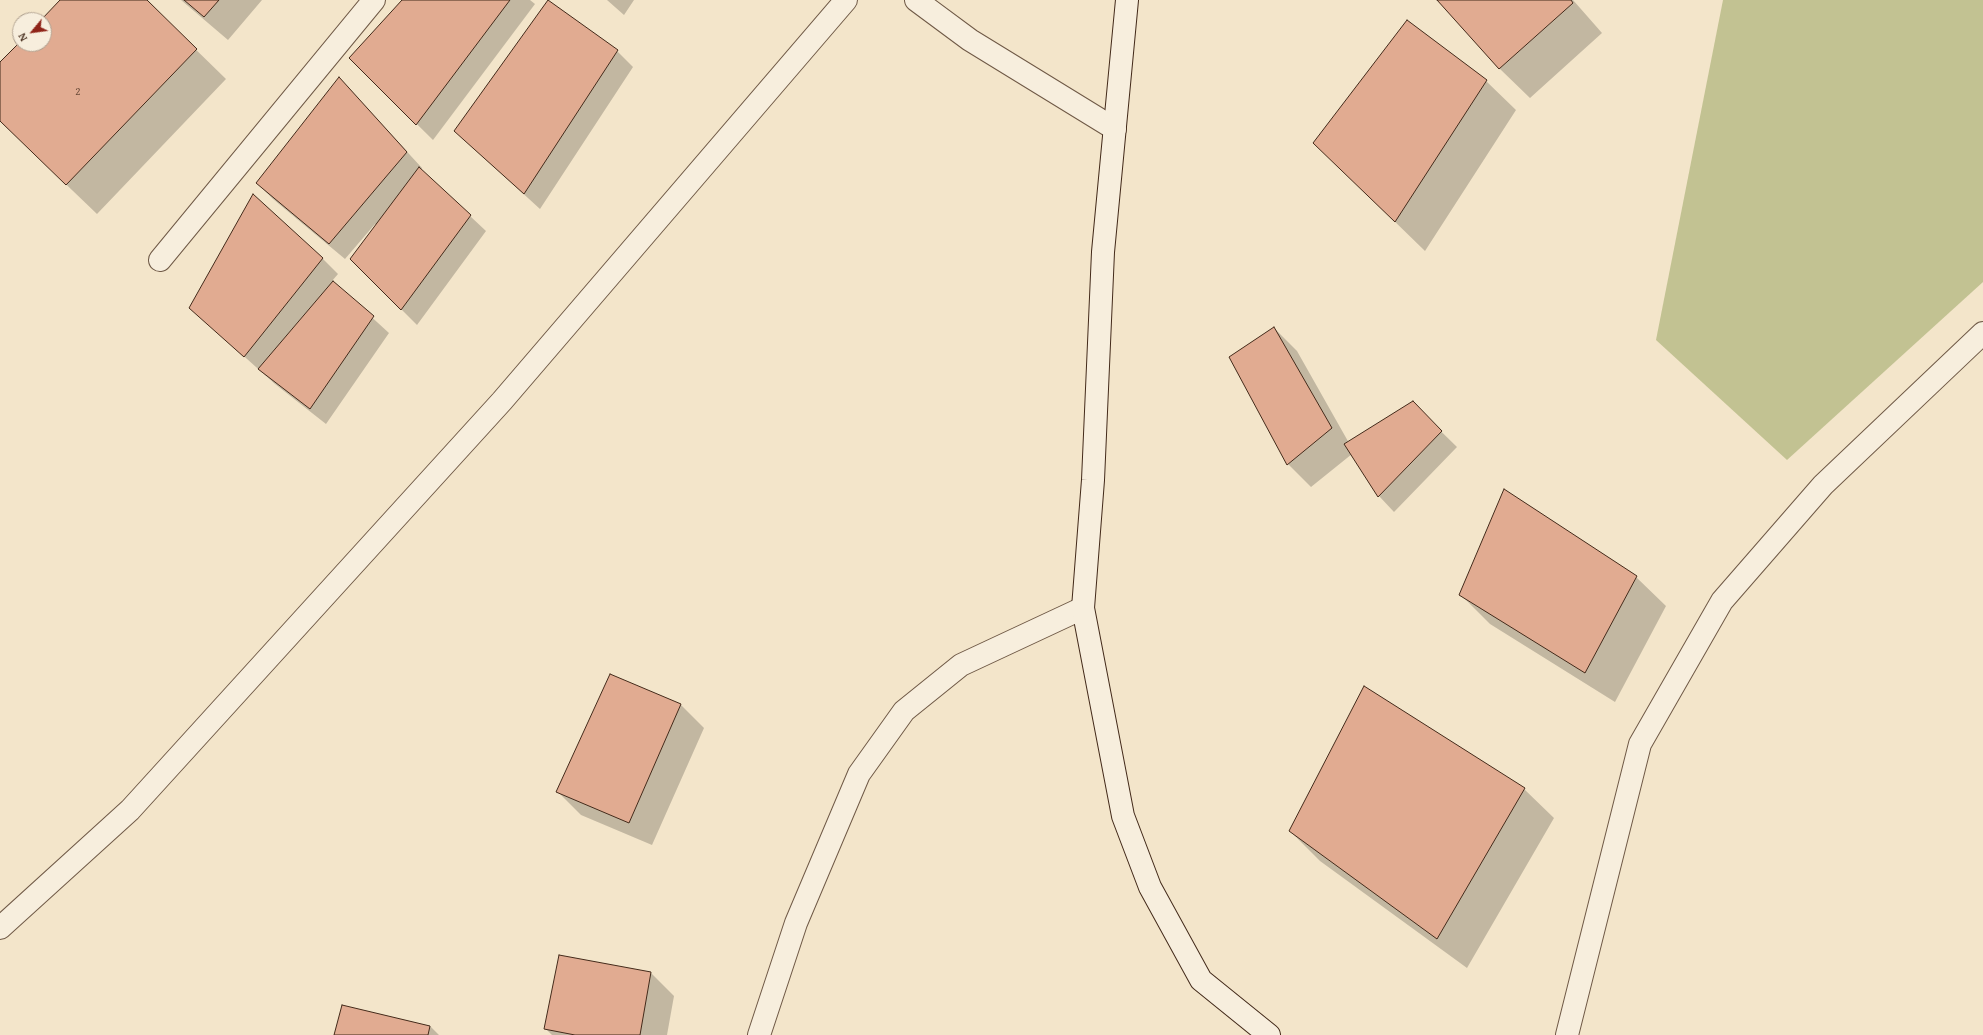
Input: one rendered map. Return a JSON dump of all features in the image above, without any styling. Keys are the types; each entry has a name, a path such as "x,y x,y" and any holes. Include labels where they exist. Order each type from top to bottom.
{"street":[{"path":"160,260 374,0"},
{"path":"0,928 130,810 502,401 846,0"},
{"path":"916,0 970,40 1115,130"},
{"path":"1127,0 1103,252 1093,480 1083,608 1123,816 1150,887 1201,980 1269,1035"},
{"path":"1567,1035 1640,744 1722,601 1823,485 1983,333"},
{"path":"759,1035 796,923 859,774 904,711 961,665 1083,608"}],"green space":[{"path":"1723,0 1983,0 1983,282 1787,460 1656,340"}],"building":[{"path":"60,0 147,0 197,49 66,185 0,121 0,62 12,50 12,52 52,52 52,12 49,12"},
{"path":"184,0 219,0 204,17"},
{"path":"402,0 510,0 416,125 349,58"},
{"path":"548,0 618,50 524,194 454,131"},
{"path":"1437,0 1571,0 1573,3 1499,69"},
{"path":"1407,20 1487,80 1395,222 1313,143"},
{"path":"339,77 407,152 329,244 256,183"},
{"path":"419,167 471,215 401,310 350,259"},
{"path":"253,194 323,258 244,357 189,308"},
{"path":"333,281 374,316 310,409 258,369"},
{"path":"1274,327 1332,428 1287,465 1229,357"},
{"path":"1413,401 1442,431 1378,497 1344,444"},
{"path":"1504,489 1637,576 1585,673 1459,595"},
{"path":"610,674 681,704 629,823 556,792"},
{"path":"1364,686 1525,788 1437,939 1289,831"},
{"path":"559,955 651,972 640,1035 575,1035 544,1029"},
{"path":"342,1005 430,1026 428,1035 334,1035"}]}
